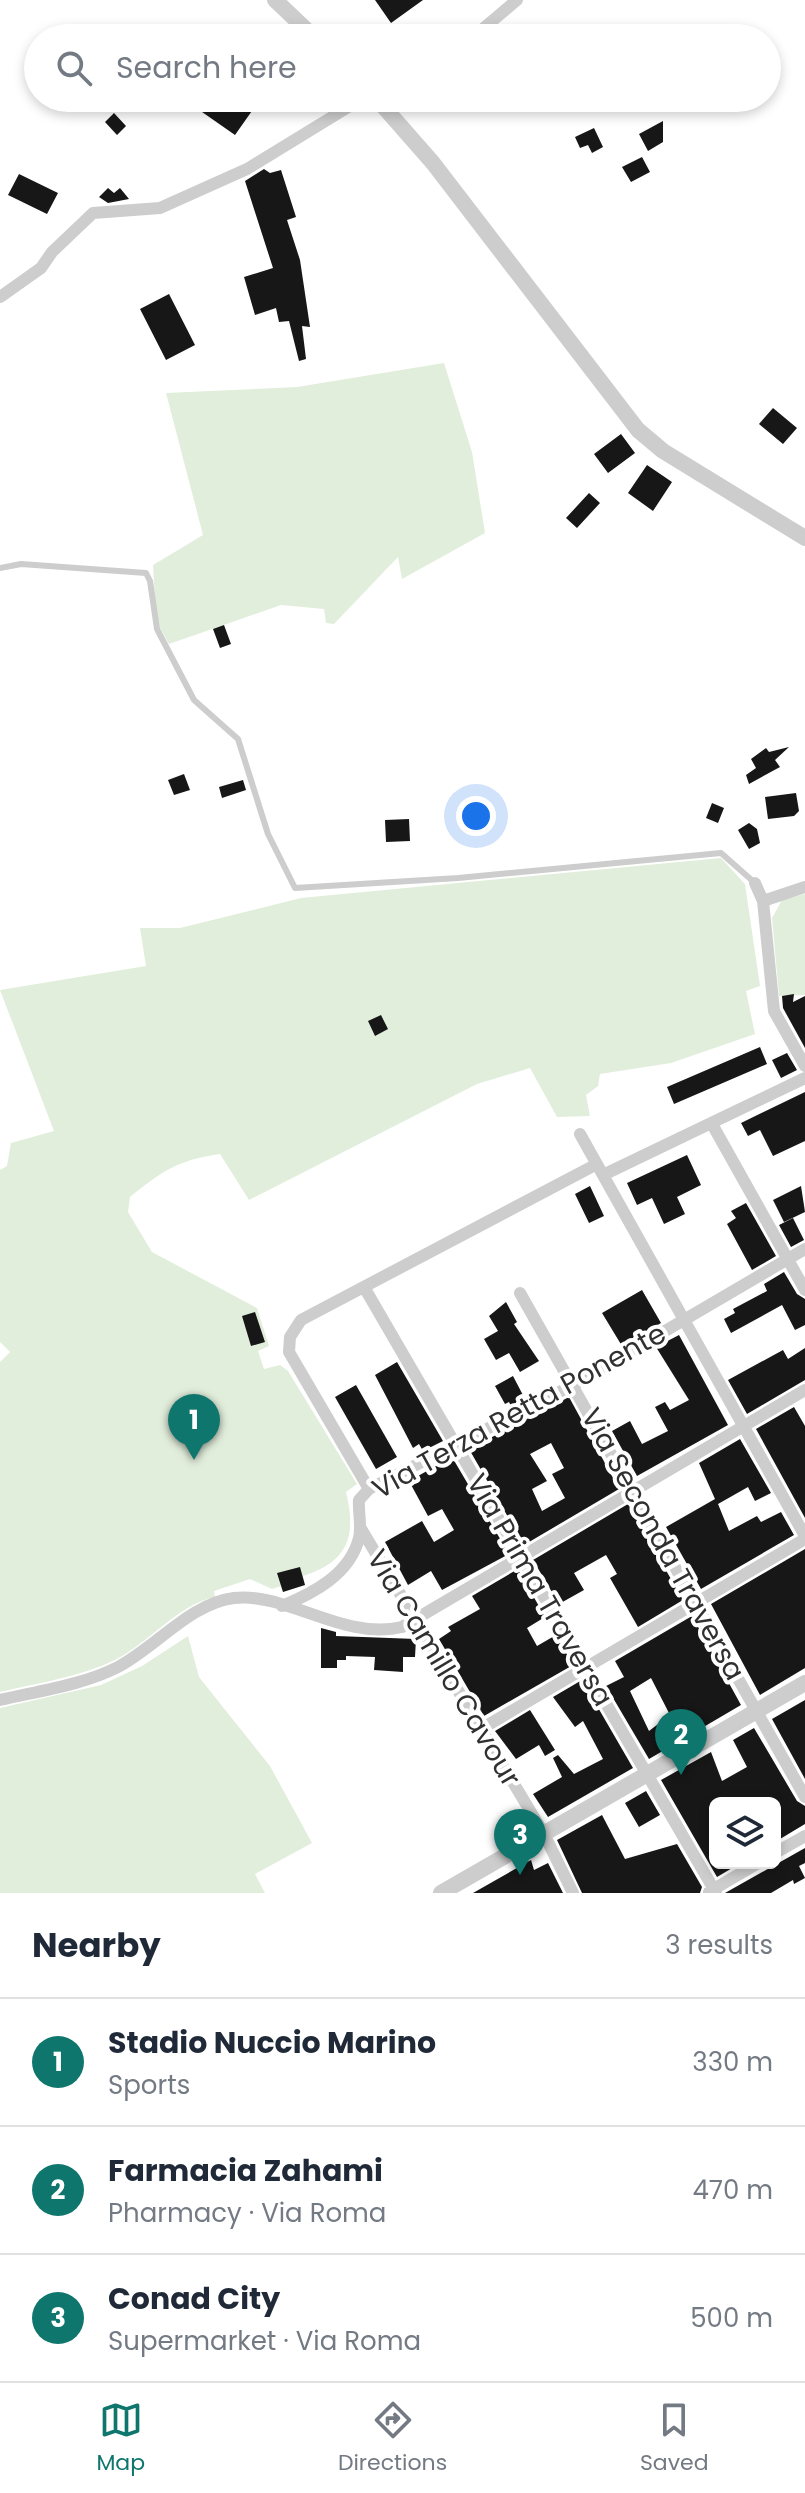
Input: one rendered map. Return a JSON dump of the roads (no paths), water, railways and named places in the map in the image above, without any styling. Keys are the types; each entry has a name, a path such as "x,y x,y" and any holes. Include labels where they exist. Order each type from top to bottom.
{"street":[{"path":"275,0 300,24"},
{"path":"489,24 517,0"},
{"path":"0,297 41,268 52,252 93,213 160,208 247,169 340,112"},
{"path":"393,112 638,430 663,451 805,538"},
{"path":"755,883 763,901 774,1011 805,1066"},
{"path":"763,901 805,887"},
{"path":"369,1489 289,1352 290,1337 301,1320 600,1169 712,1124 805,1078"},
{"path":"712,1124 805,1290"},
{"path":"481,1729 805,1538 580,1134"},
{"name":"Via Terza Retta Ponente","path":"282,1606 318,1591 350,1560 360,1527 359,1500 369,1489 573,1385 805,1249"},
{"name":"Via Prima Traversa","path":"364,1287 712,1892"},
{"name":"Via Seconda Traversa","path":"520,1293 805,1797"},
{"path":"0,1700 82,1681 117,1668 216,1604 233,1598 252,1598 346,1625 389,1630 414,1619 805,1390"},
{"name":"Via Camillo Cavour","path":"360,1527 544,1834 573,1893"},
{"path":"441,1893 805,1683"},
{"path":"781,1850 805,1836"},
{"path":"712,1892 748,1869"}],"lane":[{"path":"0,568 21,564 146,573 157,629 194,700 238,739 268,834 295,888 458,878 721,853 755,883"}],"place":[{"name":"Stadio Nuccio Marino","path":"194,1460"},
{"name":"Farmacia Zahami","path":"681,1775"},
{"name":"Conad City","path":"520,1875"}]}
